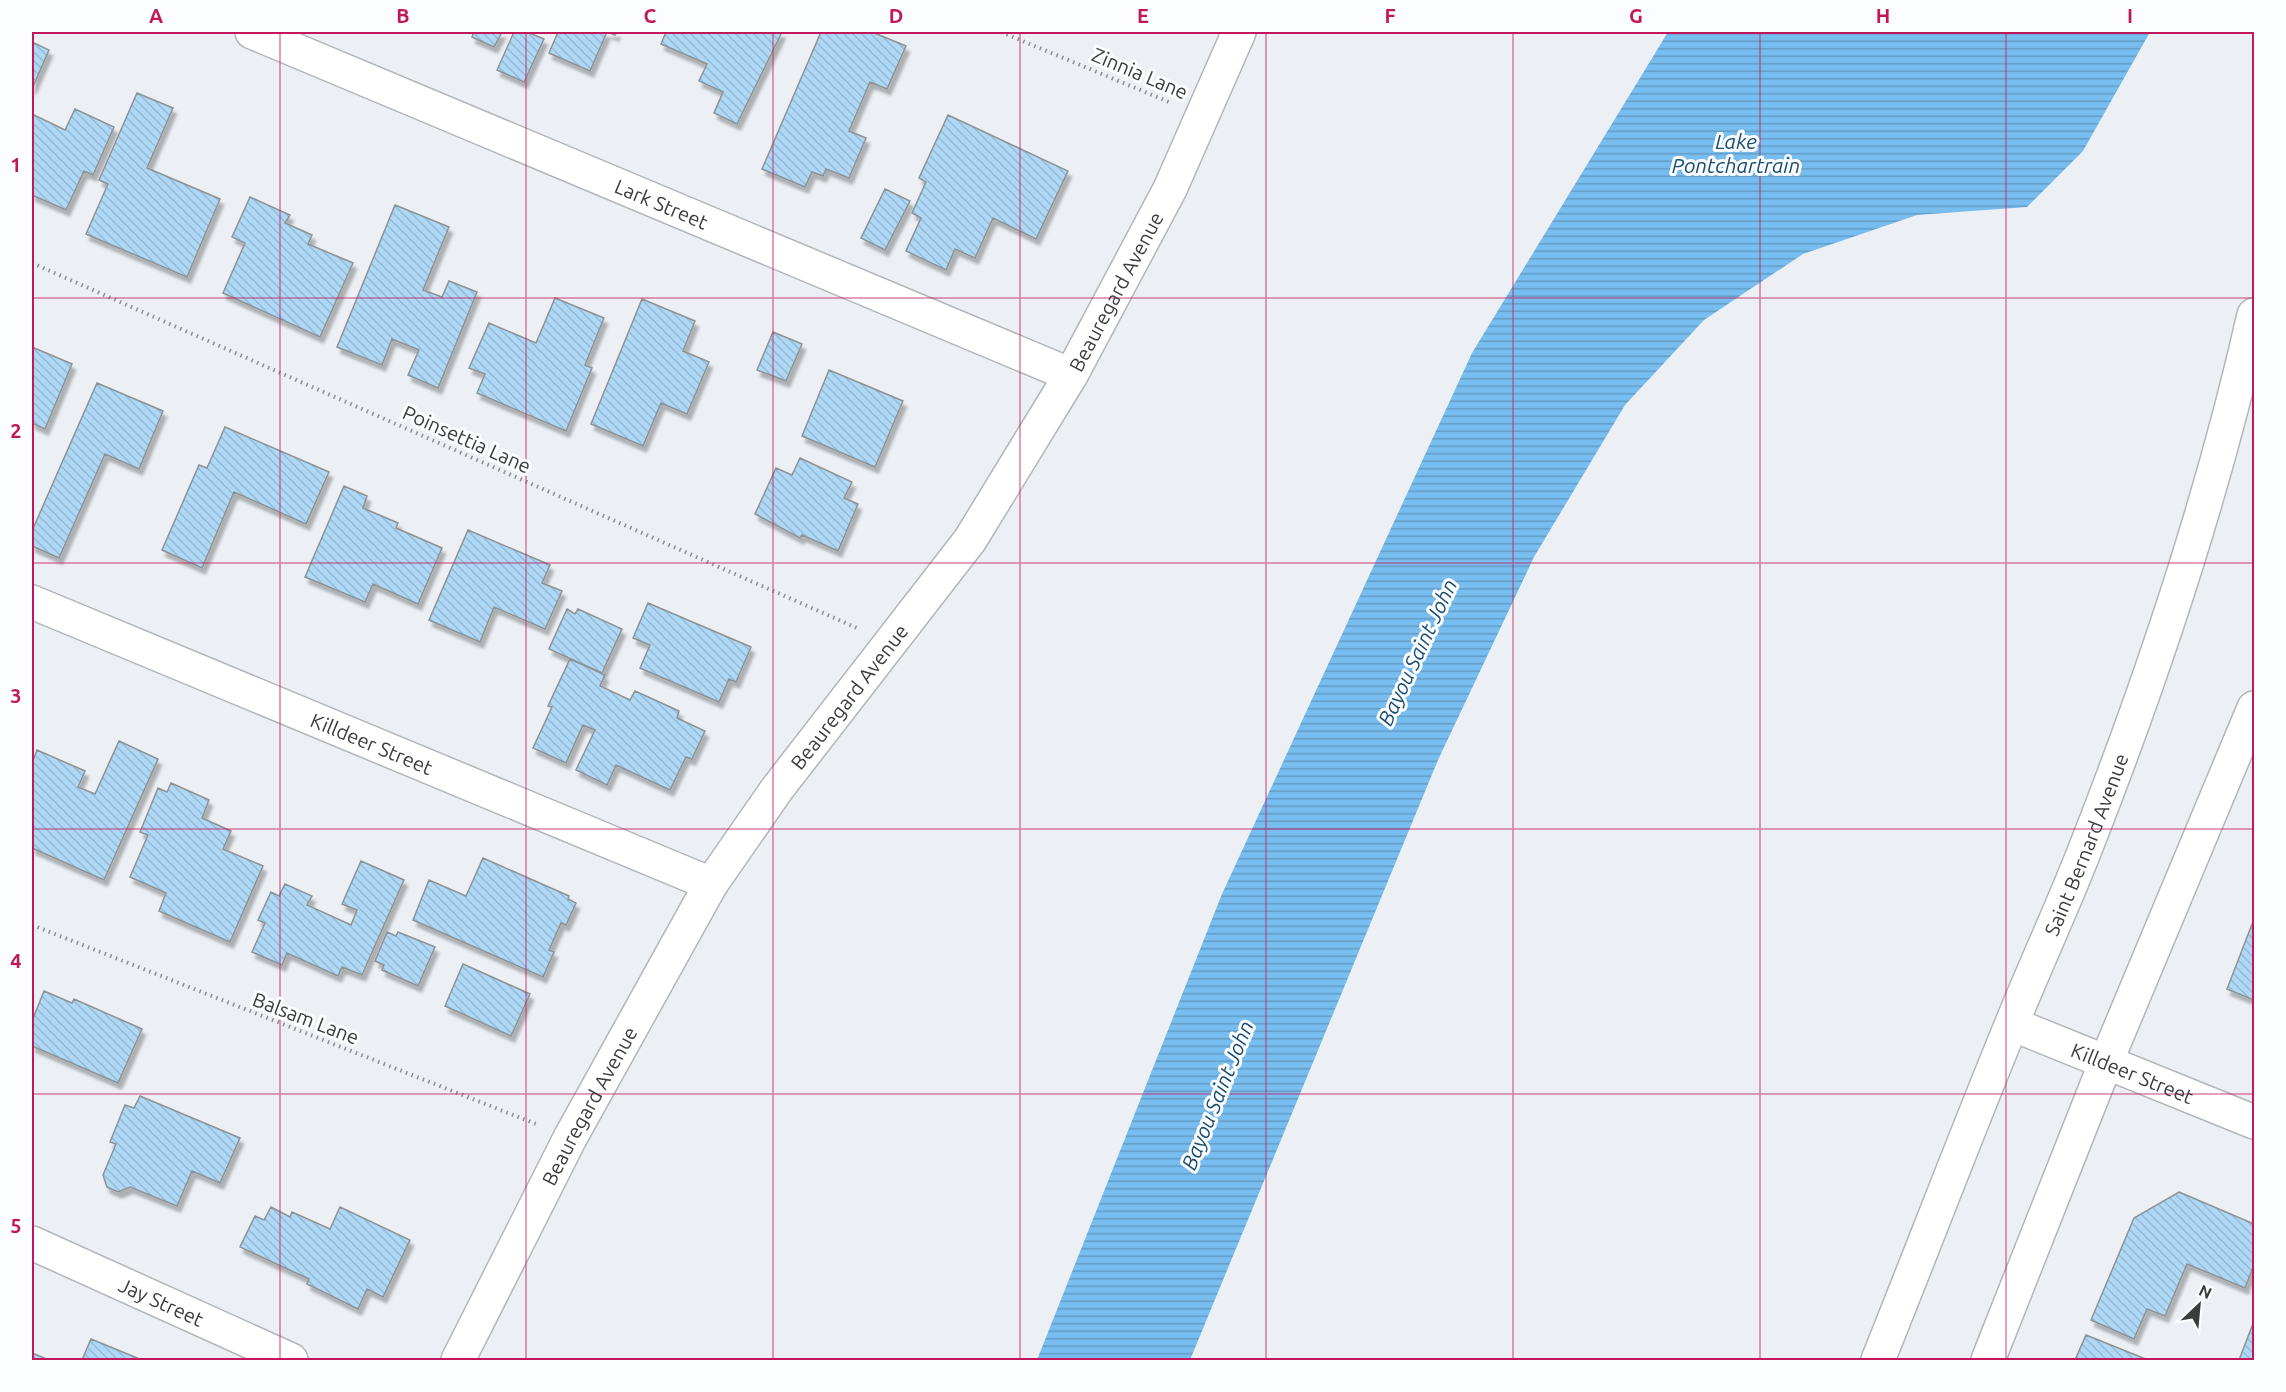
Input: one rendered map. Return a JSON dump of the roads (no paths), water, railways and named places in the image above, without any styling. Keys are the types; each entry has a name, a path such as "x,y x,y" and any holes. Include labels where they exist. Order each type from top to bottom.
{"street":[{"name":"Lark Street","path":"252,32 1071,375"},
{"name":"Beauregard Avenue","path":"458,1360 570,1138 711,884 777,789 970,540 1071,375 1170,189 1239,32"},
{"name":"Saint Bernard Avenue","path":"1878,1360 2085,848 2163,634 2193,543 2239,384 2254,315"},
{"name":"Killdeer Street","path":"32,602 711,884"},
{"path":"1988,1360 2106,1062 2254,708"},
{"name":"Killdeer Street","path":"2012,1024 2254,1122"},
{"name":"Jay Street","path":"32,1243 291,1360"}],"water":[{"name":"Lake Pontchartrain","path":"1668,32 2150,32 2083,151 2027,207 1917,215 1803,254 1704,320 1625,405 1534,557 1438,760 1190,1360 1037,1360 1222,894 1472,353"}],"water label":[{"name":"Bayou Saint John","path":"1417,652"},
{"name":"Bayou Saint John","path":"1217,1095"}]}
